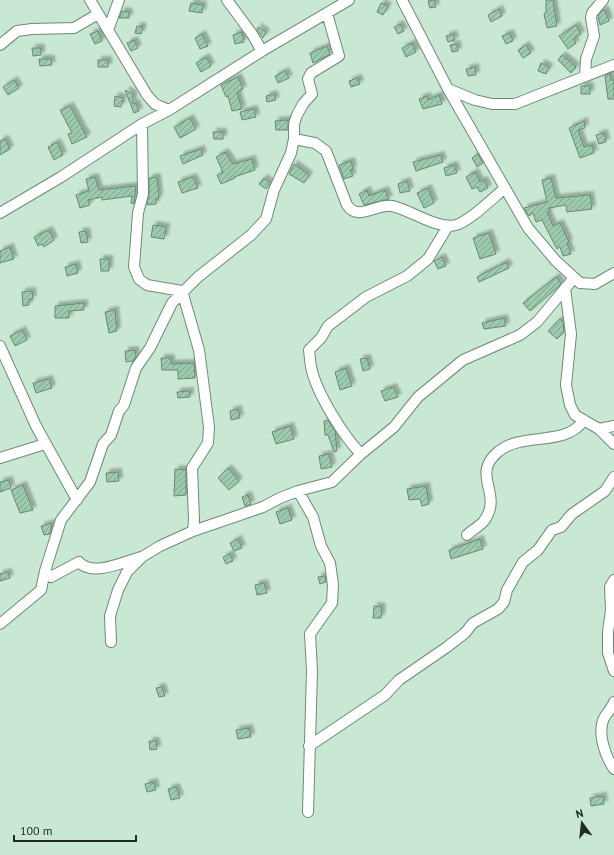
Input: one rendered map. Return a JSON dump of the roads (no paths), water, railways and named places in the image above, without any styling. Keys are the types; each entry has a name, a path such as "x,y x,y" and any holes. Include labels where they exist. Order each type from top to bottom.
{"street":[{"path":"90,0 147,95 155,104 169,110"},
{"path":"108,30 119,0"},
{"path":"227,0 252,34 262,51"},
{"path":"0,213 61,177 142,124 169,110 262,51 349,0"},
{"path":"402,0 448,89 528,228 580,283 595,284 614,273"},
{"path":"585,76 586,59 594,36 591,18 592,13 603,0"},
{"path":"0,624 41,590 45,571 61,520 90,482 103,444 111,435 119,411 124,405 136,368 150,348 172,303 182,291 251,235 266,219 274,190 291,153 294,140 294,124 297,115 303,104 312,94 308,79 311,74 339,56 327,13"},
{"path":"0,45 17,32 32,29 74,28 98,14"},
{"path":"448,89 486,103 515,104 614,65"},
{"path":"142,124 143,194 136,231 134,267 139,279 147,285 182,291"},
{"path":"294,140 315,143 326,151 350,210 359,213 389,205 448,226 457,225 480,209 505,188"},
{"path":"361,454 351,444 322,396 312,372 309,350 322,338 328,326 366,298 407,276 428,259 448,226"},
{"path":"111,642 110,616 118,590 127,572 142,557 160,546 192,531 263,507 298,491 332,482 361,454 394,427 418,397 466,357 520,335 537,322 574,278"},
{"path":"565,288 571,334 566,385 572,410 584,420 599,429 614,444"},
{"path":"182,291 198,350 209,427 208,443 192,468 194,520 192,531"},
{"path":"0,346 44,444 77,500"},
{"path":"467,535 483,522 491,504 491,495 485,473 486,466 491,458 500,450 515,442 562,435 574,431 584,420"},
{"path":"599,429 614,426"},
{"path":"0,458 44,444"},
{"path":"309,746 385,695 399,680 447,647 465,633 473,623 498,609 504,602 507,590 523,562 538,550 552,530 562,527 572,514 605,491 614,477"},
{"path":"298,491 313,517 321,546 330,563 333,585 332,603 310,634 312,671 308,812"},
{"path":"45,571 51,577 78,562 84,568 93,570 142,557"},
{"path":"614,580 610,588 611,610 608,632 608,653 614,671"},
{"path":"614,702 604,719 601,728 605,753 614,768"}]}
